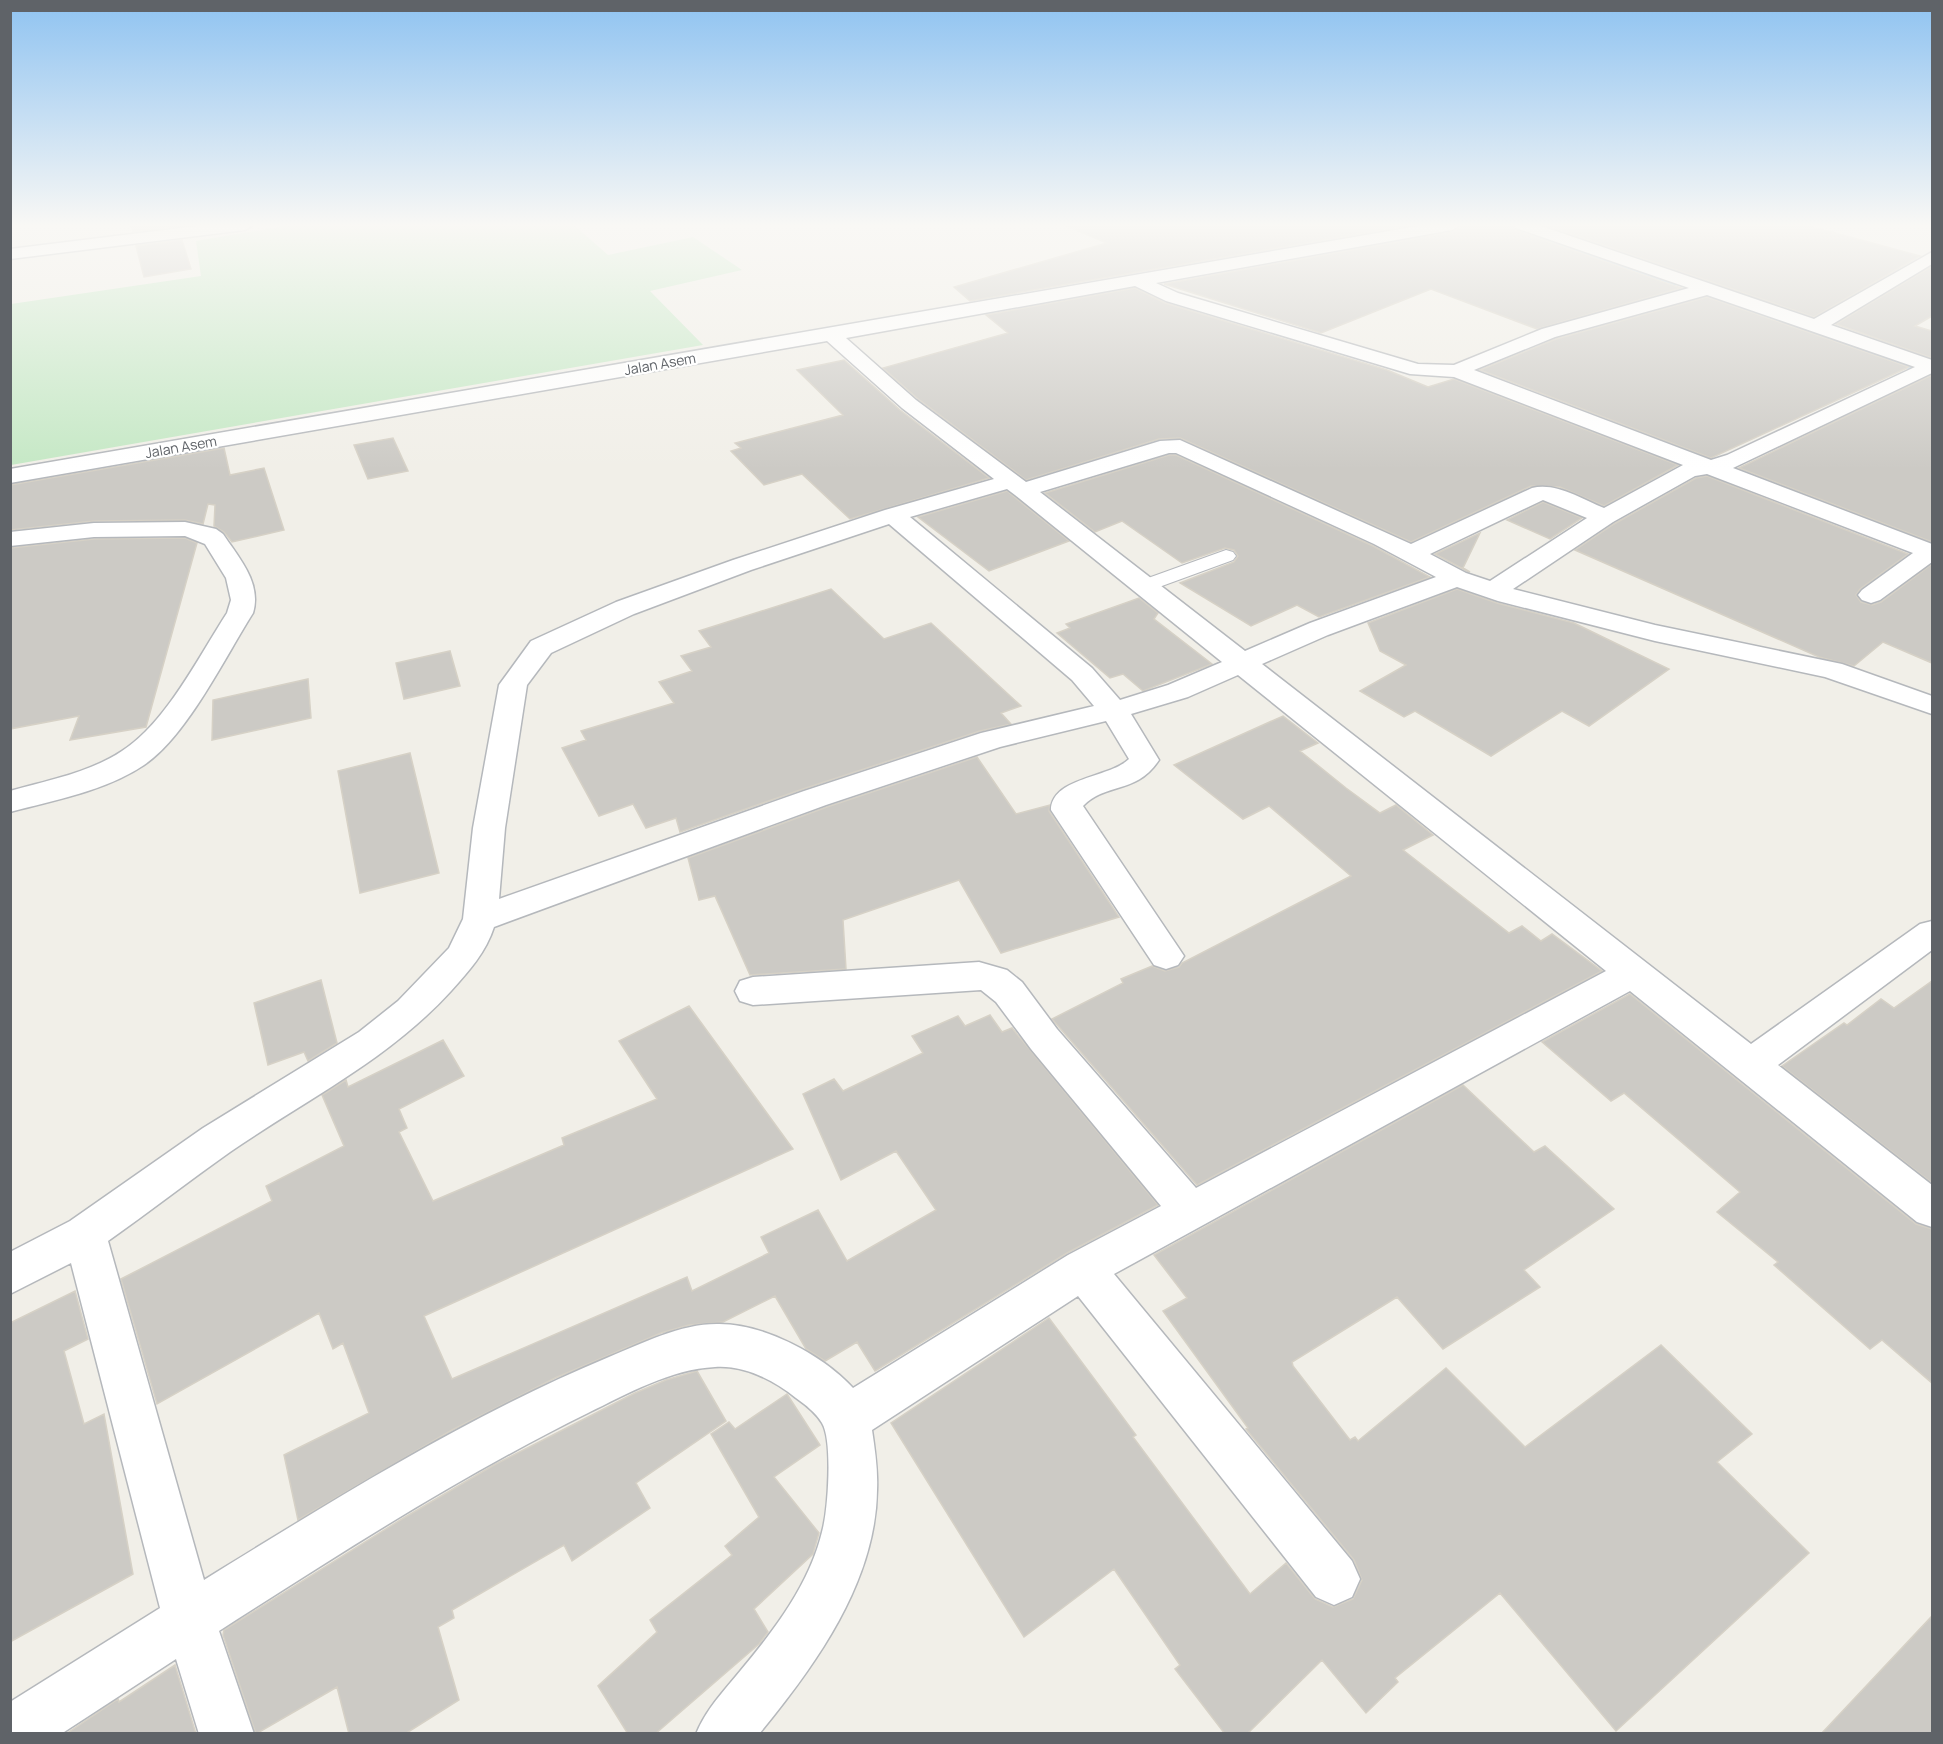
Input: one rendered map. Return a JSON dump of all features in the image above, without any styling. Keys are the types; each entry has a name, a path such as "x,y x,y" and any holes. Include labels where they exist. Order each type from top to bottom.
{"street":[{"name":"Jalan Asem","path":"10,476 990,306"},
{"path":"1202,306 1417,370 1457,371 1932,552"},
{"path":"1457,371 1478,360 1569,328 1647,306"},
{"path":"1761,306 1817,325 1926,369"},
{"path":"1817,325 1848,306"},
{"path":"831,335 909,404 1017,485 1932,1209"},
{"path":"1493,591 1605,517 1684,472 1735,460 1926,369"},
{"path":"10,1274 85,1234 217,1140 372,1042 411,1011 461,957 473,939 480,919 489,828 513,686 529,660 542,647 567,633 657,596 892,515 1173,446 1324,512 1412,553 1457,578 1493,591 1654,633 1832,670 1932,705"},
{"path":"1412,553 1539,493 1551,495 1605,517"},
{"path":"892,515 1082,674 1113,710 1142,753 1144,760 1135,771 1074,796 1067,805 1067,810 1166,957"},
{"path":"10,539 94,530 185,529 198,531 214,539 239,578 244,600 240,614 175,712 143,751 93,776 10,802"},
{"path":"1871,596 1932,552"},
{"path":"480,919 816,798 991,740 1113,710 1178,691 1319,629 1457,578"},
{"path":"1750,1066 1852,989 1932,933"},
{"path":"847,1419 1083,1269 1634,973"},
{"path":"753,991 979,975 994,980 1009,992 1044,1039 1191,1212"},
{"path":"85,1234 190,1622 227,1734"},
{"path":"1083,1269 1334,1579"},
{"path":"11,1734 413,1482 543,1408 674,1353 718,1345 766,1354 792,1367 826,1394 847,1419 852,1461 853,1511 841,1559 812,1620 760,1690 723,1734"}],"lane":[{"path":"1144,586 1226,556"}],"green space":[{"path":"11,306 665,306 703,345 11,465"}],"building":[{"path":"1034,306 1176,306 1387,370 1428,387 1454,379 1678,465 1604,506 1560,487 1531,486 1411,542 1180,438 1159,439 1026,480 917,398 883,368 1008,333 986,315"},
{"path":"1236,306 1388,306 1321,333"},
{"path":"1477,306 1616,306 1537,329"},
{"path":"1673,306 1734,306 1909,367 1711,458 1480,370 1556,339"},
{"path":"1783,306 1832,306 1814,317"},
{"path":"1865,306 1932,306 1932,316 1915,326 1932,331 1932,358 1836,324"},
{"path":"844,360 900,410 989,478 850,519 802,474 764,485 731,451 741,448 735,443 843,415 797,370"},
{"path":"1932,375 1932,542 1739,468"},
{"path":"393,438 408,471 368,479 354,445"},
{"path":"224,448 230,475 264,468 284,530 232,542 224,532 214,526 215,505 208,504 203,524 185,520 94,521 10,530 10,485"},
{"path":"1169,455 1176,455 1373,546 1430,577 1319,617 1297,605 1251,626 1180,583 1234,562 1238,556 1234,550 1225,548 1182,563 1122,521 1095,532 1045,493"},
{"path":"1707,476 1908,554 1860,589 1856,595 1861,602 1872,605 1881,602 1932,564 1932,663 1883,642 1854,666 1819,657 1575,550 1614,524 1696,478"},
{"path":"1007,491 1069,541 989,571 918,517"},
{"path":"1543,502 1582,518 1550,539 1507,520"},
{"path":"1480,533 1463,568 1470,572 1435,554"},
{"path":"185,538 197,543 146,727 70,740 79,716 10,729 10,548 94,539"},
{"path":"831,589 884,639 931,623 1021,706 1001,713 1011,724 980,731 680,832 676,818 646,828 633,804 599,816 562,748 586,740 581,731 674,703 659,682 692,671 681,656 711,647 699,631"},
{"path":"1457,589 1497,603 1574,623 1669,669 1589,726 1562,711 1491,756 1415,711 1404,717 1360,691 1406,665 1380,651 1368,623"},
{"path":"1139,598 1158,613 1154,619 1212,664 1143,691 1123,674 1110,678 1057,633 1070,628 1066,624"},
{"path":"450,651 460,686 404,699 396,663"},
{"path":"308,679 311,718 212,740 213,700"},
{"path":"1283,716 1318,743 1300,751 1346,788 1380,813 1396,805 1433,835 1403,850 1509,933 1522,926 1541,941 1552,934 1602,971 1197,1185 1052,1019 1123,983 1121,979 1152,966 1165,971 1179,967 1182,963 1351,876 1269,806 1243,819 1174,765"},
{"path":"410,753 439,873 360,893 338,771"},
{"path":"977,757 1016,814 1050,805 1049,811 1119,917 1001,953 959,880 843,920 846,969 750,975 715,896 699,900 688,858 827,807"},
{"path":"321,980 337,1043 308,1061 304,1052 268,1065 254,1003"},
{"path":"1932,981 1932,1183 1782,1066 1844,1023 1847,1025 1881,999 1894,1008"},
{"path":"1630,994 1916,1224 1932,1229 1932,1383 1882,1340 1870,1349 1774,1265 1778,1262 1717,1212 1740,1192 1624,1093 1611,1101 1542,1042"},
{"path":"689,1006 793,1149 424,1316 452,1379 687,1277 692,1291 769,1253 761,1237 818,1210 847,1261 936,1210 896,1151 841,1180 803,1094 834,1079 843,1091 923,1053 912,1036 958,1016 965,1026 990,1015 1002,1032 1012,1028 1158,1205 1067,1253 875,1371 857,1342 825,1361 806,1349 775,1296 723,1322 689,1325 661,1333 555,1378 452,1430 298,1520 284,1455 369,1413 343,1343 333,1349 319,1313 157,1404 121,1279 272,1201 266,1186 344,1146 322,1095 346,1080 348,1087 443,1040 464,1076 399,1109 407,1128 399,1132 433,1201 564,1145 562,1138 657,1099 619,1041"},
{"path":"1463,1085 1534,1152 1545,1146 1614,1209 1524,1270 1540,1287 1443,1349 1397,1297 1292,1362 1293,1366 1350,1440 1355,1437 1358,1441 1446,1368 1525,1447 1661,1345 1752,1434 1717,1462 1809,1553 1616,1731 1500,1593 1395,1678 1398,1682 1366,1713 1322,1660 1247,1734 1225,1734 1175,1669 1180,1665 1114,1569 1024,1637 891,1423 1049,1318 1136,1435 1133,1437 1250,1594 1286,1563 1315,1599 1333,1607 1353,1599 1362,1580 1354,1560 1246,1429 1248,1428 1163,1311 1187,1298 1154,1255"},
{"path":"75,1291 88,1339 64,1351 84,1424 104,1414 133,1574 10,1642 10,1323"},
{"path":"697,1371 726,1421 636,1483 650,1508 572,1561 564,1545 452,1610 454,1618 438,1627 459,1700 405,1734 349,1734 337,1687 256,1734 223,1635 224,1630 402,1519 494,1465 635,1393 666,1380"},
{"path":"787,1394 820,1445 774,1477 819,1533 813,1554 754,1609 768,1632 759,1644 655,1734 628,1734 598,1686 657,1632 650,1620 732,1555 725,1546 759,1517 711,1434 729,1422 735,1429"},
{"path":"1932,1616 1932,1734 1821,1734"},
{"path":"175,1665 196,1734 66,1734 118,1699 119,1702"}],"waterway":[{"path":"1737,306 1932,375"}]}
